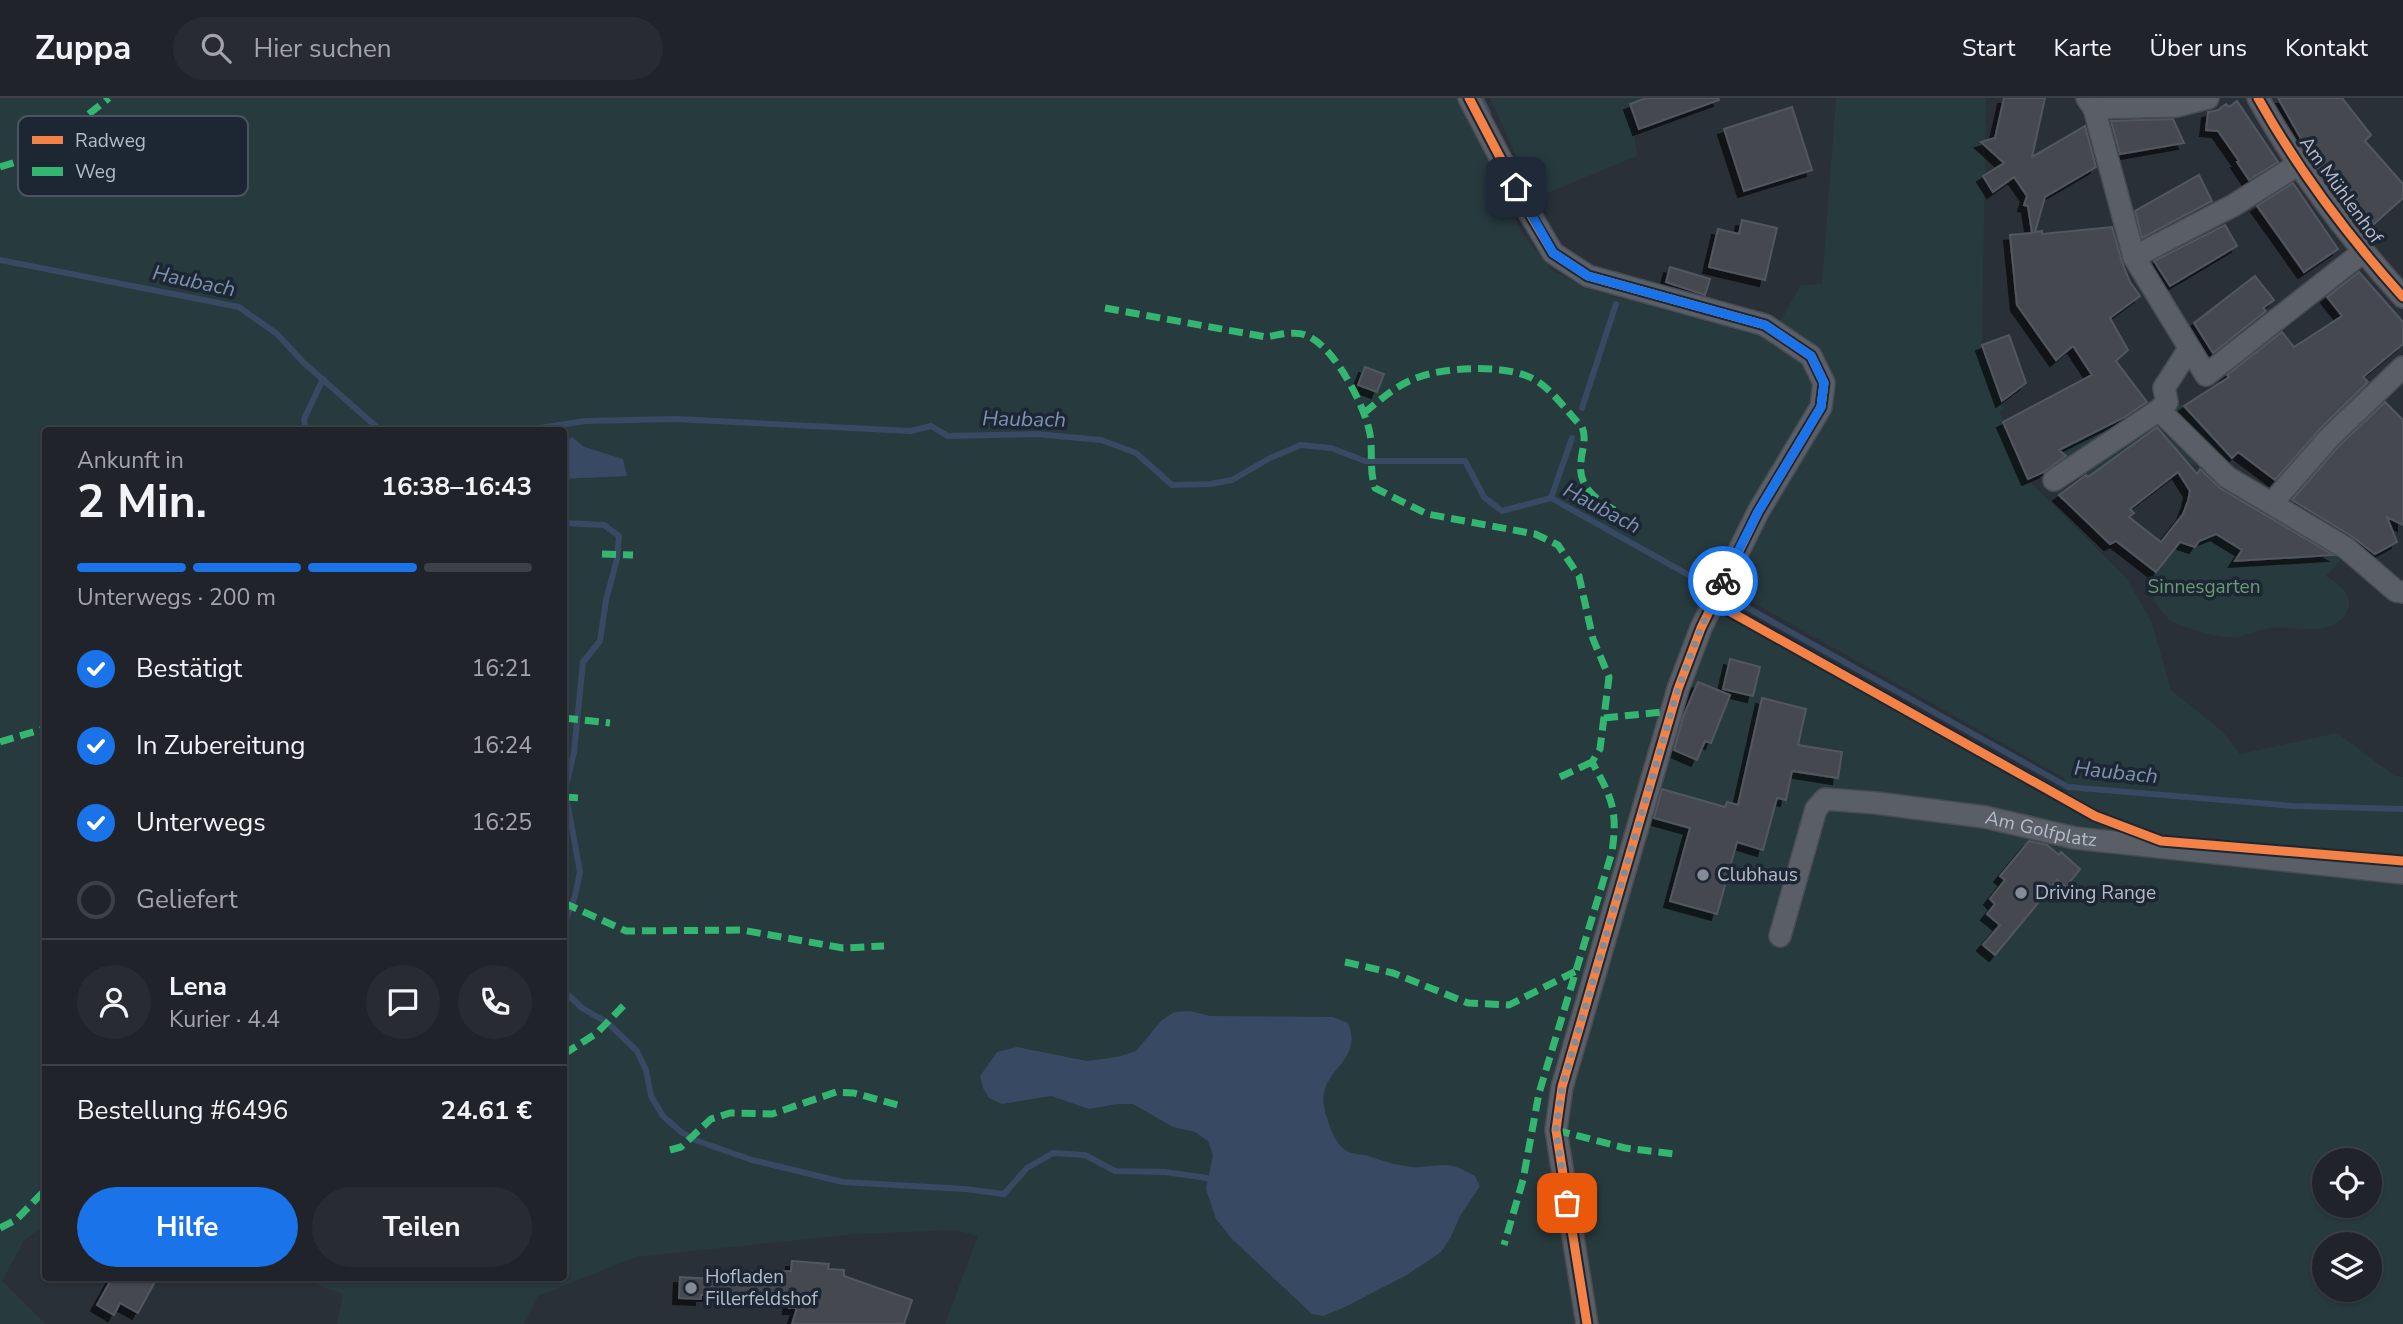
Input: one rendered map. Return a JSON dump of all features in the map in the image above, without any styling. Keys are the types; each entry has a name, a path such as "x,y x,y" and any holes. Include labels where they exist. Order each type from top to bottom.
{"street":[{"path":"1469,98 1553,253 1588,276 1765,325 1811,356 1824,383 1821,407 1758,512 1720,588 1678,689 1562,1087 1556,1130 1587,1324"},
{"path":"2208,98 2176,106 2090,103 2134,257 2206,375 2363,252"},
{"name":"Am Mühlenhof","path":"2258,98 2299,164 2363,252 2403,297"},
{"path":"2134,257 2234,205 2299,164"},
{"path":"2054,480 2159,410 2167,402 2164,388 2189,349"},
{"path":"2272,503 2329,438 2403,367"},
{"path":"2159,410 2227,477 2346,548 2396,591 2403,592"},
{"name":"Am Golfplatz","path":"1780,936 1816,809 1825,799 1985,817 2075,838 2403,873"}],"green space":[{"path":"0,98 1460,98 1522,233 1551,269 1585,288 1770,339 1801,285 1822,284 1836,98 1986,98 1982,345 2004,408 2000,413 2027,479 2127,579 2152,623 2171,690 2223,732 2240,754 2337,733 2395,776 2403,777 2403,1324 1595,1324 1546,1131 1575,1324 945,1324 978,1236 955,1230 856,1234 635,1257 538,1296 524,1324 337,1324 343,1294 309,1281 567,1281 567,427 42,427 42,1228 25,1239 2,1281 45,1324 0,1324","holes":["1715,581 2064,778 2068,793 1710,594"]},
{"path":"1490,98 1646,98 1630,104 1637,156 1535,198"},
{"path":"2160,400 2182,404 2232,458 2214,477 2202,467 2188,464 2168,438 2171,436 2158,418 2141,431 2145,435 2088,477 2081,471 2059,495 2038,475 2059,465 2054,452"},
{"name":"Sinnesgarten","path":"2211,531 2242,550 2236,561 2329,557 2340,550 2345,555 2326,576 2343,590 2348,598 2348,609 2342,619 2324,628 2270,628 2229,637 2200,632 2172,621 2159,609 2153,597 2150,585 2153,575 2179,541 2195,546"}],"water":[{"path":"572,437 584,447 623,459 627,476 567,479 567,441"},
{"path":"1190,1011 1210,1016 1333,1017 1348,1023 1350,1049 1326,1085 1324,1097 1328,1122 1340,1145 1351,1153 1406,1166 1453,1166 1475,1176 1480,1186 1441,1252 1405,1276 1343,1308 1323,1316 1312,1314 1232,1239 1216,1219 1206,1189 1213,1155 1208,1141 1195,1132 1173,1127 1133,1104 1089,1109 1051,1096 1002,1104 989,1098 983,1088 980,1076 997,1052 1017,1047 1087,1061 1117,1057 1136,1051 1161,1021 1174,1012"}],"building":[{"path":"1646,98 1719,100 1639,129 1630,104"},
{"path":"2004,98 2045,98 2032,157 2085,126 2096,167 2045,197 2035,232 2042,231 2042,234 2112,227 2130,282 2140,296 2110,318 2128,350 2116,361 2147,402 2125,417 2059,450 2066,456 2044,472 2028,479 2003,422 2092,375 2073,346 2056,360 2017,305 2010,235 2032,233 2028,206 2024,205 2027,196 2014,177 1993,192 1983,176 2004,163 1981,142 1995,138"},
{"path":"2278,98 2342,98 2371,135 2365,141 2403,184 2403,198 2374,224 2327,172 2323,175"},
{"path":"2237,101 2278,162 2249,180 2218,131 2206,130 2208,112 2218,110 2226,104 2229,107"},
{"path":"1792,107 1812,170 1744,191 1724,129"},
{"path":"2173,119 2184,143 2120,154 2111,121"},
{"path":"2199,175 2212,201 2142,238 2135,211"},
{"path":"2293,183 2338,249 2304,272 2257,206"},
{"path":"1742,220 1777,228 1765,280 1709,267 1718,229 1739,234"},
{"path":"2225,225 2237,246 2170,286 2154,261"},
{"path":"1670,267 1710,279 1705,295 1666,282"},
{"path":"2359,272 2403,322 2403,344 2363,377 2368,382 2320,429 2275,480 2238,452 2232,458 2184,406 2229,377 2227,375 2282,332 2294,347 2342,316 2327,297"},
{"path":"2255,276 2274,300 2263,308 2266,311 2213,353 2194,323"},
{"path":"2009,335 2026,383 2002,401 1982,345"},
{"path":"1365,367 1384,374 1377,392 1358,385"},
{"path":"2385,402 2403,420 2403,525 2387,517 2397,542 2375,554 2353,537 2292,500 2338,447"},
{"path":"2157,427 2197,474 2200,469 2220,488 2333,555 2235,561 2242,550 2216,534 2199,541 2195,547 2180,542 2156,572 2116,541 2110,544 2059,495 2086,475 2088,477","holes":["2178,472 2190,491 2183,514 2161,542 2129,517 2134,513 2130,509"]},
{"path":"1730,659 1760,667 1753,696 1723,689"},
{"path":"1698,682 1730,695 1711,743 1705,741 1697,760 1674,750 1683,717"},
{"path":"1762,698 1806,709 1798,745 1842,752 1838,778 1792,771 1786,800 1777,798 1763,850 1737,842 1717,914 1670,901 1690,828 1654,818 1662,789 1725,807 1727,802 1738,805"},
{"name":"Driving Range","path":"2029,841 2047,845 2059,855 2061,852 2080,869 2066,887 2057,880 1995,955 1983,945 2000,925 1987,914 1995,904 1990,899 2005,880 2000,876"},
{"path":"792,1261 829,1264 828,1269 844,1270 844,1276 912,1300 904,1324 792,1324 797,1308 789,1308 790,1293 679,1298 680,1277 715,1279 715,1272 791,1271"},
{"path":"110,1281 155,1281 138,1313 120,1303 114,1315 97,1305"}],"waterway":[{"path":"1481,98 1488,112"},
{"name":"Haubach","path":"0,260 239,307 277,334 303,362 377,427"},
{"path":"1582,408 1616,304"},
{"path":"305,427 304,419 323,379"},
{"name":"Haubach","path":"547,427 585,421 676,419 911,431 931,426 948,436 1036,434 1101,440 1136,453 1172,485 1210,484 1232,480 1270,458 1301,445 1331,448 1365,461 1465,461 1484,497 1502,511 1551,498 2068,787 2293,806 2403,809"},
{"path":"1551,498 1572,438"},
{"path":"567,523 604,525 619,536 617,559 606,600 600,641 583,662 574,752 567,782"},
{"path":"567,801 580,872 567,917"},
{"path":"567,994 582,1008 608,1023 637,1051 646,1070 651,1096 663,1116 695,1140 752,1160 843,1182 1004,1194 1027,1168 1053,1153 1085,1155 1115,1171 1165,1172 1207,1178"}],"marked path":[{"path":"86,116 109,98"},
{"path":"0,167 18,162"},
{"path":"1105,308 1266,337 1293,333 1308,336 1328,352 1338,365 1362,409 1370,434 1375,488 1427,514 1535,534 1558,545 1579,576 1593,639 1609,677 1600,749 1592,762 1612,805 1614,838 1539,1093 1523,1180 1504,1245"},
{"path":"1364,413 1397,388 1430,374 1458,369 1488,369 1527,376 1550,391 1582,427 1584,440 1581,470 1585,486 1596,498 1618,512"},
{"path":"602,554 633,555"},
{"path":"1604,718 1672,711"},
{"path":"567,718 610,723"},
{"path":"0,742 42,729"},
{"path":"1560,777 1592,762"},
{"path":"567,797 580,798"},
{"path":"567,904 626,931 742,930 843,948 884,946"},
{"path":"1345,962 1393,973 1468,1003 1509,1005 1576,971"},
{"path":"567,1052 597,1033 627,1002"},
{"path":"670,1150 681,1147 711,1119 730,1113 772,1114 836,1092 854,1093 901,1106"},
{"path":"1556,1130 1625,1148 1674,1154"},
{"path":"0,1228 16,1220 42,1193"}],"cycle path":[{"path":"1469,98 1553,253 1588,276 1765,325 1811,356 1824,383 1821,407 1758,512 1701,628 1678,689 1562,1087 1556,1130 1587,1324"},
{"path":"2258,98 2325,202 2403,297"},
{"path":"1713,602 2095,816 2161,841 2403,861"}],"way so far":[{"path":"1567,1203 1556,1130 1562,1087 1678,689 1701,628 1723,581"}],"place":[{"name":"Clubhaus","path":"1703,875"},
{"name":"Driving Range","path":"2021,893"},
{"name":"Hofladen Fillerfeldshof","path":"691,1288"}],"route":[{"path":"1516,187 1553,253 1588,276 1765,325 1811,356 1824,383 1821,407 1758,512 1723,581"}]}
